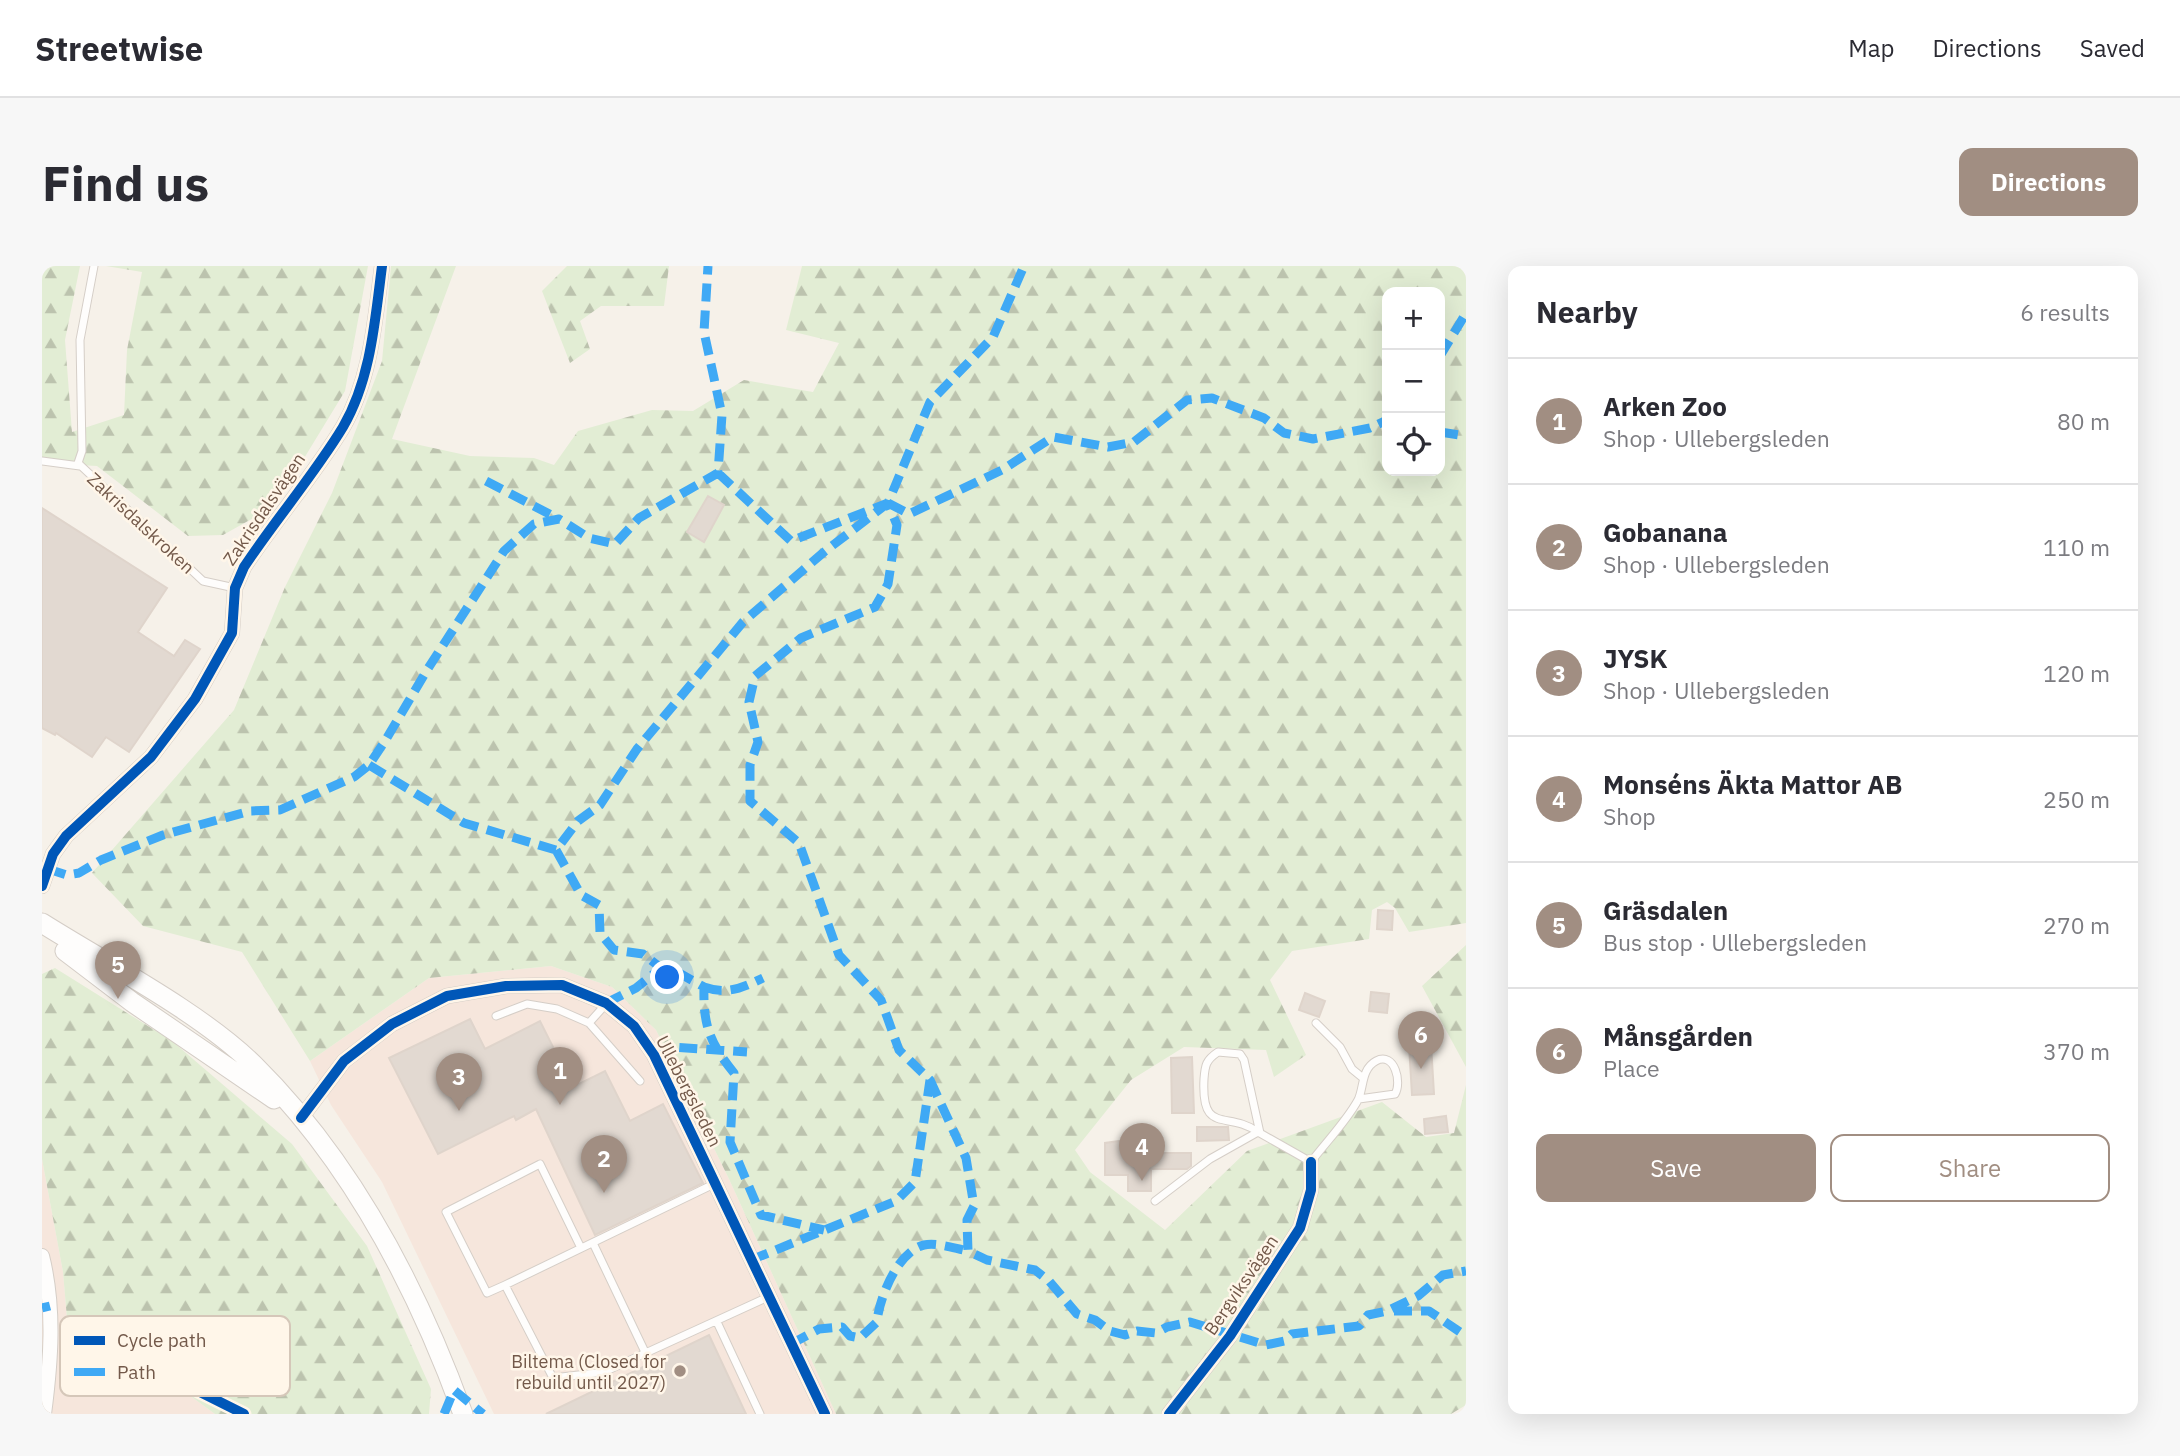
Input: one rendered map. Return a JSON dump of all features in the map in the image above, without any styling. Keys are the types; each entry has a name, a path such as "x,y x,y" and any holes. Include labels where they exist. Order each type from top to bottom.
{"main road":[{"path":"42,925 190,1016 232,1047 253,1064 301,1118 360,1195 403,1276 463,1414"}],"street":[{"name":"Zakrisdalsvägen","path":"42,886 53,854 66,836 151,757 195,699 232,633 235,588 244,567 343,426 367,363 382,266"},
{"name":"Ullebergsleden","path":"301,1118 344,1060 392,1024 447,996 506,986 562,985 606,1003 634,1026 654,1055 825,1414"},
{"name":"Bergviksvägen","path":"1169,1414 1230,1336 1300,1228 1311,1190 1311,1162"},
{"path":"42,1256 47,1277 46,1329 51,1360 44,1414"}],"lane":[{"name":"Zakrisdalskroken","path":"94,266 80,340 82,451 78,463 203,581 235,588"},
{"path":"42,461 80,466"},
{"path":"589,1023 606,1003"},
{"path":"496,1016 527,1004 556,1009 589,1023 640,1081"},
{"path":"1316,1023 1340,1047 1352,1069 1363,1078"},
{"path":"1259,1132 1244,1060 1240,1054 1217,1052 1207,1059 1205,1066 1203,1099 1207,1109 1221,1121 1245,1125 1311,1162 1359,1099 1363,1078 1376,1061 1383,1060 1394,1066 1399,1087 1390,1097 1359,1099"},
{"path":"1155,1201 1210,1159 1259,1132"},
{"path":"581,1248 540,1164 446,1212 487,1293 593,1243 716,1183"},
{"path":"593,1243 645,1352"},
{"path":"505,1285 553,1378 604,1372 768,1297"},
{"path":"717,1322 760,1414"}],"shaded area":[{"path":"551,966 612,987 656,1030 729,1179 836,1414 494,1414 382,1182 331,1105 310,1061 429,978"},
{"path":"42,1159 63,1272 67,1316 60,1316 60,1396 190,1396 215,1414 42,1414"}],"green space":[{"path":"42,266 80,266 65,340 72,432 124,415 127,350 142,272 106,266 368,266 345,391 275,506 223,535 188,536 97,466 42,463"},
{"path":"391,266 456,266 392,439 470,456 534,458 554,465 578,431 652,410 693,411 744,380 813,392 839,343 786,330 802,266 1466,266 1466,923 1409,932 1395,908 1387,902 1372,910 1369,939 1292,951 1270,980 1306,1055 1274,1077 1266,1050 1184,1047 1131,1080 1075,1150 1090,1172 1165,1230 1247,1151 1382,1102 1426,1137 1454,1133 1466,1085 1466,1405 1451,1414 836,1414 729,1179 656,1030 612,987 551,966 429,978 310,1061 242,952 143,926 92,873 234,710 285,587 332,493 382,361"},
{"path":"567,266 669,266 664,306 601,306 580,321 590,349 570,363 542,291"},
{"path":"1466,945 1466,1067 1422,986"},
{"path":"55,968 172,1041 292,1144 367,1246 431,1389 429,1414 215,1414 190,1396 290,1396 290,1316 67,1316 63,1272 42,1159 42,974"}],"building":[{"path":"708,496 724,505 704,542 687,532"},
{"path":"42,508 167,588 138,632 174,656 185,640 200,649 129,752 106,737 92,757 56,733 55,735 42,728"},
{"path":"1378,910 1393,911 1392,930 1377,929"},
{"path":"1371,992 1389,994 1387,1013 1369,1011"},
{"path":"1305,993 1325,1001 1319,1017 1299,1010"},
{"path":"470,1019 485,1049 540,1021 573,1087 605,1071 630,1121 663,1104 703,1183 595,1235 536,1109 516,1120 514,1116 438,1154 389,1058"},
{"path":"1431,1044 1434,1094 1412,1095 1409,1045"},
{"path":"1192,1057 1194,1113 1172,1113 1171,1058"},
{"path":"1446,1116 1448,1132 1425,1134 1424,1119"},
{"path":"1197,1127 1228,1127 1229,1140 1197,1141"},
{"path":"1150,1137 1150,1153 1191,1153 1191,1166 1187,1169 1151,1169 1151,1191 1128,1191 1128,1175 1105,1175 1105,1143"},
{"name":"Biltema (Closed for rebuild until 2027)","path":"709,1335 746,1414 546,1414"}],"marked path":[{"path":"48,869 67,875 79,873 101,860 163,835 250,811 280,810 354,777 369,765 385,741 504,551 534,524 559,519 589,538 615,544 639,518 718,473 722,415 704,332 708,266"},
{"path":"718,473 791,541 888,503 930,402 993,337 1024,266"},
{"path":"1444,350 1466,313"},
{"path":"888,503 909,514 1002,470 1053,437 1108,447 1134,442 1187,400 1212,398 1264,418 1284,433 1313,439 1370,428 1382,422"},
{"path":"1445,433 1466,436"},
{"path":"486,481 559,519"},
{"path":"369,765 464,823 556,850 578,821 600,805 637,749 743,622 824,552 888,503"},
{"path":"751,1260 896,1201 915,1182 930,1080 899,1050 881,1000 839,955 799,843 750,801 750,765 758,742 749,702 755,676 801,638 875,607 888,584 897,525 888,503"},
{"path":"556,850 581,895 599,905 600,933 614,950 643,954 661,968"},
{"path":"606,1003 636,988 661,968 679,973 704,987 705,1013 710,1033 734,1073 730,1142 761,1215 824,1230"},
{"path":"704,987 734,989 763,978"},
{"path":"654,1055 672,1047 747,1052"},
{"path":"930,1080 966,1158 974,1206 967,1220 968,1251 987,1260 1035,1270 1049,1281 1077,1314 1095,1320 1110,1331 1125,1335 1137,1331 1156,1333 1167,1327 1190,1322 1266,1345 1284,1341 1292,1334 1359,1326 1368,1315 1387,1311 1418,1296 1443,1275 1466,1271"},
{"path":"791,1344 819,1329 842,1327 850,1336 860,1338 877,1322 886,1289 906,1256 924,1245 935,1244 968,1251"},
{"path":"42,1308 50,1306"},
{"path":"1394,1311 1429,1311 1466,1336"},
{"path":"444,1414 454,1390 483,1414"}],"cycle path":[{"path":"42,886 53,854 66,836 151,757 195,699 232,633 235,588 244,567 320,463 352,409 366,369 382,266"},
{"path":"301,1118 344,1061 392,1024 447,996 506,986 562,985 606,1003 634,1026 654,1055 825,1414"},
{"path":"1169,1414 1230,1336 1300,1228 1311,1190 1311,1162"},
{"path":"208,1396 244,1414"}],"place":[{"name":"Gräsdalen","path":"118,999"},
{"name":"Månsgården","path":"1421,1069"},
{"name":"Arken Zoo","path":"560,1105"},
{"name":"JYSK","path":"459,1111"},
{"name":"Monséns Äkta Mattor AB","path":"1142,1181"},
{"name":"Gobanana","path":"604,1193"},
{"name":"Biltema (Closed for rebuild until 2027)","path":"680,1371"}]}
